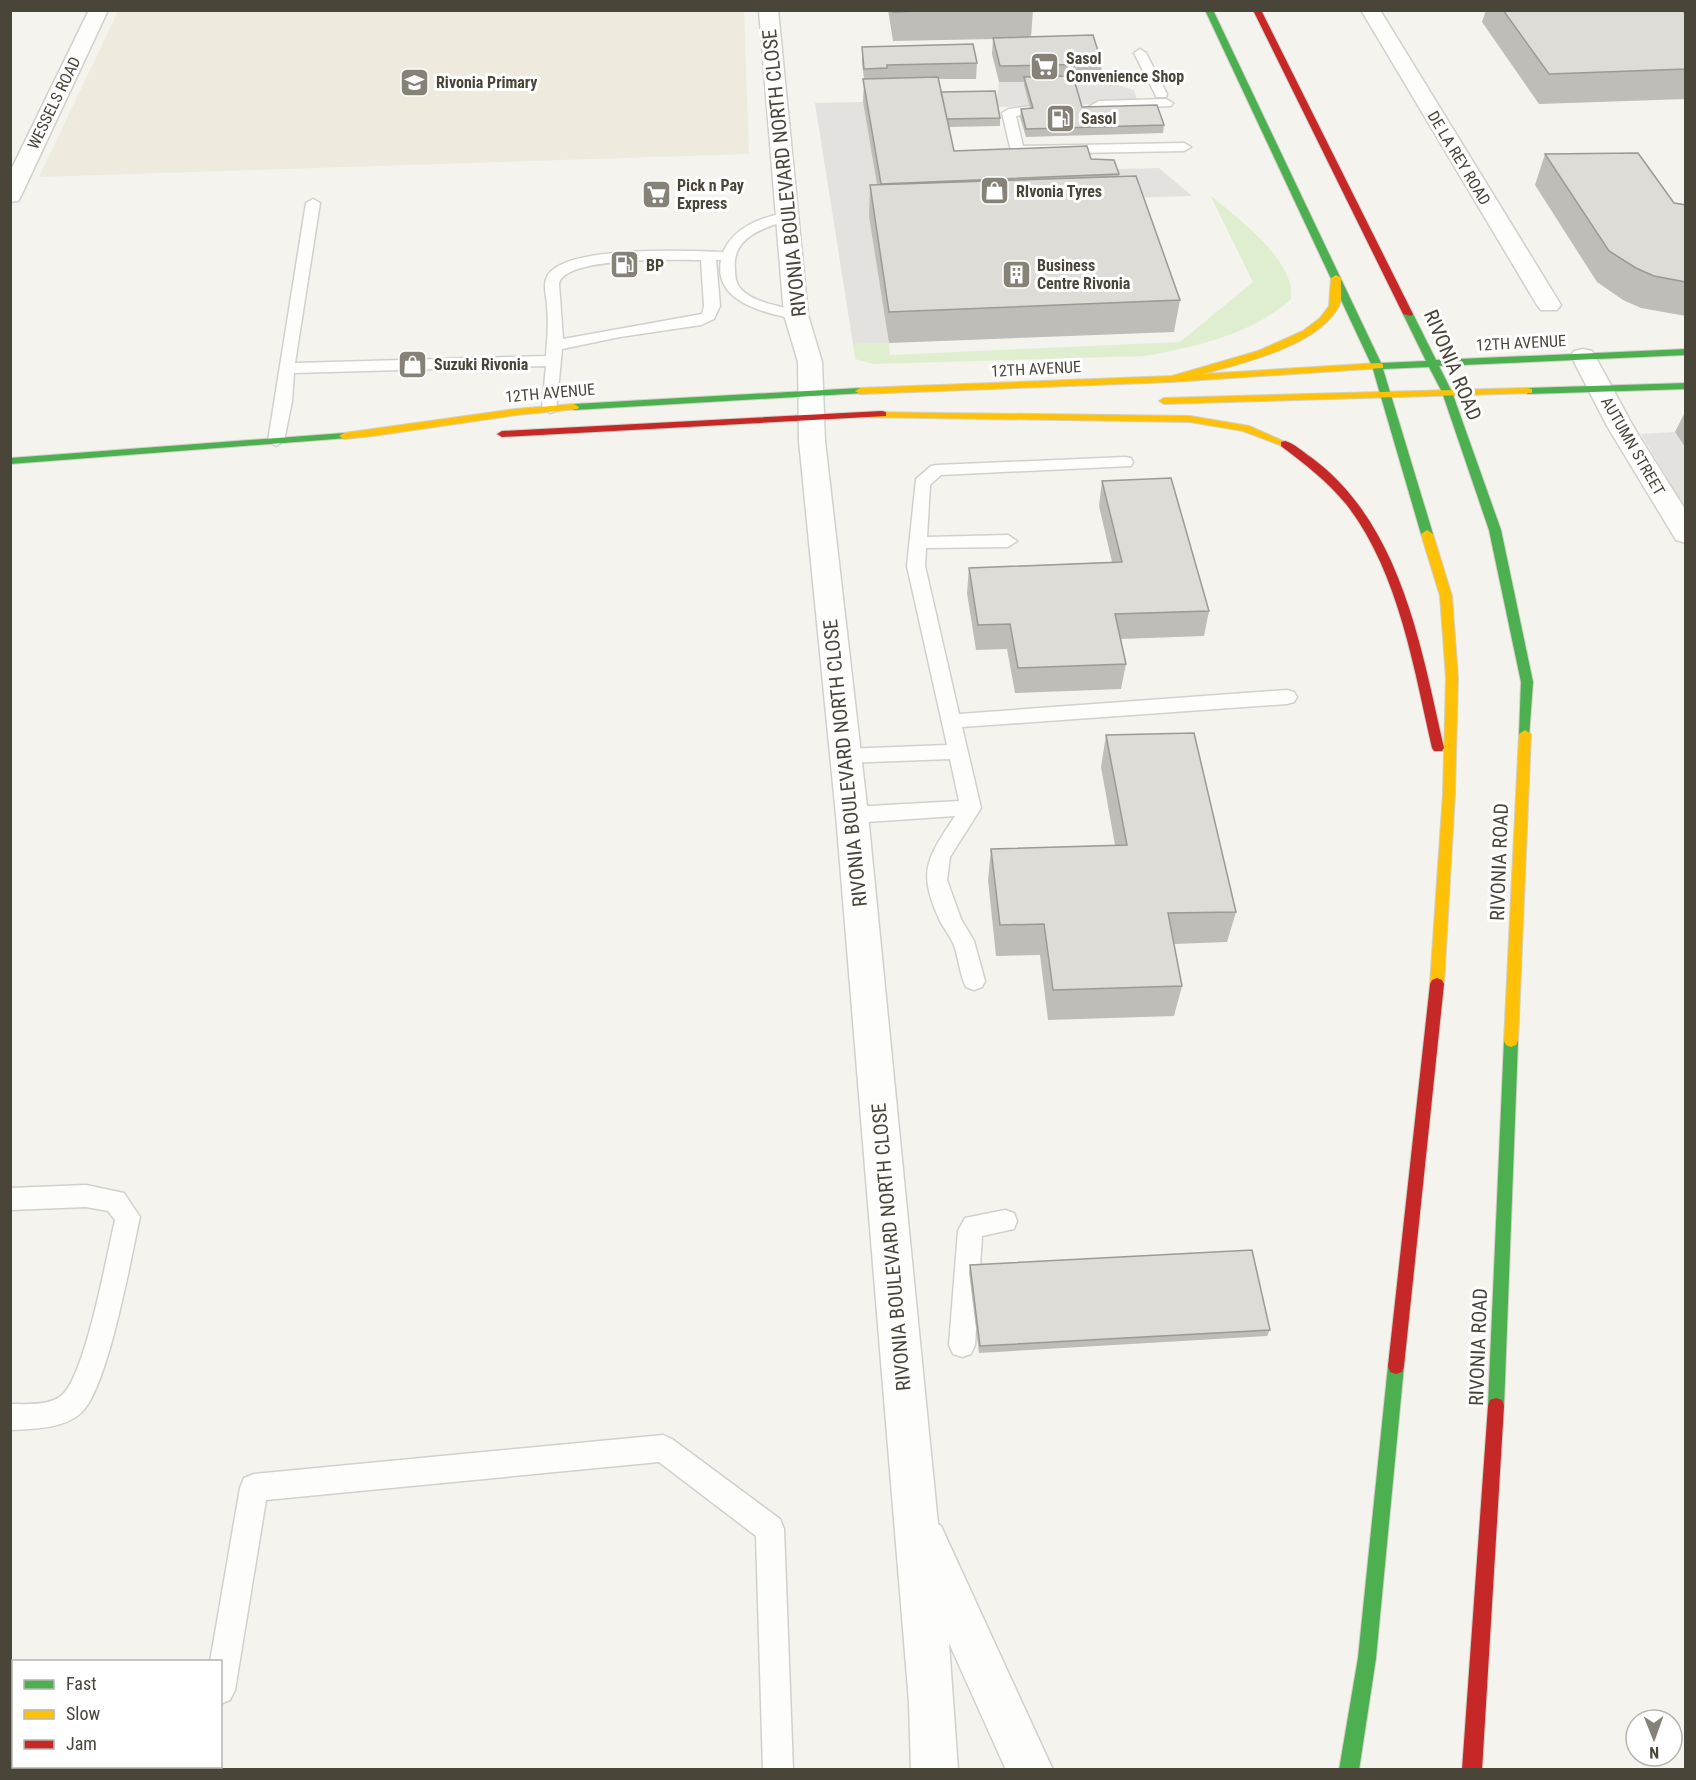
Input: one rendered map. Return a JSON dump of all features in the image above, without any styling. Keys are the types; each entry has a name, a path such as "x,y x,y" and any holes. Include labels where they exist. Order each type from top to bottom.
{"main road":[{"path":"1209,10 1377,366 1388,394 1446,597 1452,678 1449,793 1435,1007 1415,1168 1367,1658 1349,1770"},
{"name":"RIVONIA ROAD","path":"1257,10 1447,392 1495,530 1527,682 1492,1488 1472,1770"},
{"path":"1172,379 1277,348 1322,321 1335,306 1336,278"},
{"name":"12TH AVENUE","path":"493,434 812,406 860,393 1686,352"},
{"path":"1152,401 1686,386"},
{"name":"12TH AVENUE","path":"10,462 390,432 464,418 550,408 812,406 865,415 1104,404"},
{"path":"865,415 1187,420 1246,428 1285,444 1323,470 1350,499 1368,525 1408,624 1449,793"},
{"name":"12TH AVENUE","path":"390,432 458,435"}],"street":[{"name":"WESSELS ROAD","path":"10,196 17,168 99,10"},
{"name":"RIVONIA BOULEVARD NORTH CLOSE","path":"768,10 796,315 810,362 812,441 852,815 936,1770"},
{"name":"DE LA REY ROAD","path":"1370,10 1549,305"},
{"name":"AUTUMN STREET","path":"1583,356 1599,388 1686,534"},
{"name":"RIVONIA BOULEVARD NORTH CLOSE","path":"915,1517 1030,1770"}],"lane":[{"path":"1088,111 1099,105 1164,99 1140,53"},
{"path":"1030,110 1009,113 1016,148 1184,147"},
{"path":"1100,135 1104,149"},
{"path":"276,441 313,203"},
{"path":"787,216 755,225 742,233 734,242 728,256 729,281 735,291 762,304 796,315"},
{"path":"286,368 553,354 620,332 690,322 710,316 712,306 708,256"},
{"path":"550,408 555,306 552,285 554,276 560,269 573,263 607,258 728,256"},
{"path":"974,981 963,941 951,921 937,880 940,856 971,808 916,566 922,483 937,470 1125,462"},
{"path":"918,543 1008,541"},
{"path":"951,721 1287,697"},
{"path":"844,756 959,752"},
{"path":"852,815 971,808"},
{"path":"10,1199 86,1196 115,1201 128,1217 88,1379 73,1403 46,1415 10,1417"},
{"path":"962,1345 970,1232 974,1226 1005,1221"},
{"path":"222,1678 254,1488 663,1448 770,1528 778,1770"}],"shaded area":[{"name":"Rivonia Primary","path":"118,11 744,11 749,154 39,177"},
{"path":"1100,80 1134,90 1138,103 996,107 999,82"},
{"path":"863,102 882,216 889,343 853,344 815,103"},
{"path":"1159,168 1192,196 1116,198 1084,170"},
{"path":"1675,432 1685,449 1685,509 1641,434"}],"green space":[{"path":"1210,195 1249,228 1275,255 1290,284 1291,299 1276,311 1241,330 1203,343 1145,356 874,364 855,359 853,344 889,343 890,355 1180,342 1253,282"}],"building":[{"path":"893,10 944,10 893,12"},
{"path":"1503,10 1682,10 1686,14 1686,69 1549,74"},
{"path":"1093,35 1102,64 1000,66 993,38"},
{"path":"973,44 977,63 887,65 887,68 864,69 862,47"},
{"path":"1073,76 1082,107 1157,105 1164,125 1026,129 1021,109 1033,108 1024,77"},
{"path":"938,77 954,151 1087,146 1091,159 1114,160 1119,174 881,184 863,79"},
{"path":"995,91 1000,118 947,119 941,92"},
{"path":"1638,153 1674,203 1686,205 1686,282 1654,276 1609,251 1545,154"},
{"name":"Business Centre Rivonia","path":"1136,176 1180,300 889,312 870,185"},
{"path":"1171,478 1209,611 1115,614 1126,664 1018,668 1010,624 978,625 969,568 1122,562 1102,481"},
{"path":"1194,733 1236,912 1168,913 1182,986 1053,990 1044,924 1000,925 991,849 1127,845 1106,735"},
{"path":"1252,1250 1270,1330 980,1346 970,1265"}],"traffic: fast":[{"path":"1209,10 1377,366 1427,534"},
{"path":"1408,314 1447,392 1495,530 1527,682 1525,734"},
{"path":"1379,366 1686,352"},
{"path":"1528,391 1686,386"},
{"path":"574,407 860,391"},
{"path":"10,461 344,436"},
{"path":"1496,1406 1511,1041"},
{"path":"1349,1770 1367,1658 1396,1366"}],"traffic: slow":[{"path":"1172,379 1236,362 1285,344 1307,333 1324,320 1334,306 1336,278"},
{"path":"860,391 1172,379 1379,366"},
{"path":"1164,401 1528,391"},
{"path":"344,436 402,430 516,412 574,407"},
{"path":"865,415 1190,419 1245,428 1285,444"},
{"path":"1427,534 1446,596 1452,678 1449,793 1437,984"},
{"path":"1511,1041 1525,734"}],"traffic: jam":[{"path":"1257,10 1408,314"},
{"path":"502,434 882,414"},
{"path":"1285,444 1321,471 1350,502 1374,538 1392,578 1406,619 1438,748"},
{"path":"1396,1366 1437,984"},
{"path":"1472,1770 1496,1406"}],"place":[{"name":"Sasol Convenience Shop","path":"1045,67"},
{"name":"Rivonia Primary","path":"415,82"},
{"name":"Sasol","path":"1060,118"},
{"name":"RIvonia Tyres","path":"995,191"},
{"name":"Pick n Pay Express","path":"656,194"},
{"name":"BP","path":"625,265"},
{"name":"Business Centre Rivonia","path":"1016,274"},
{"name":"Suzuki Rivonia","path":"413,364"}]}
